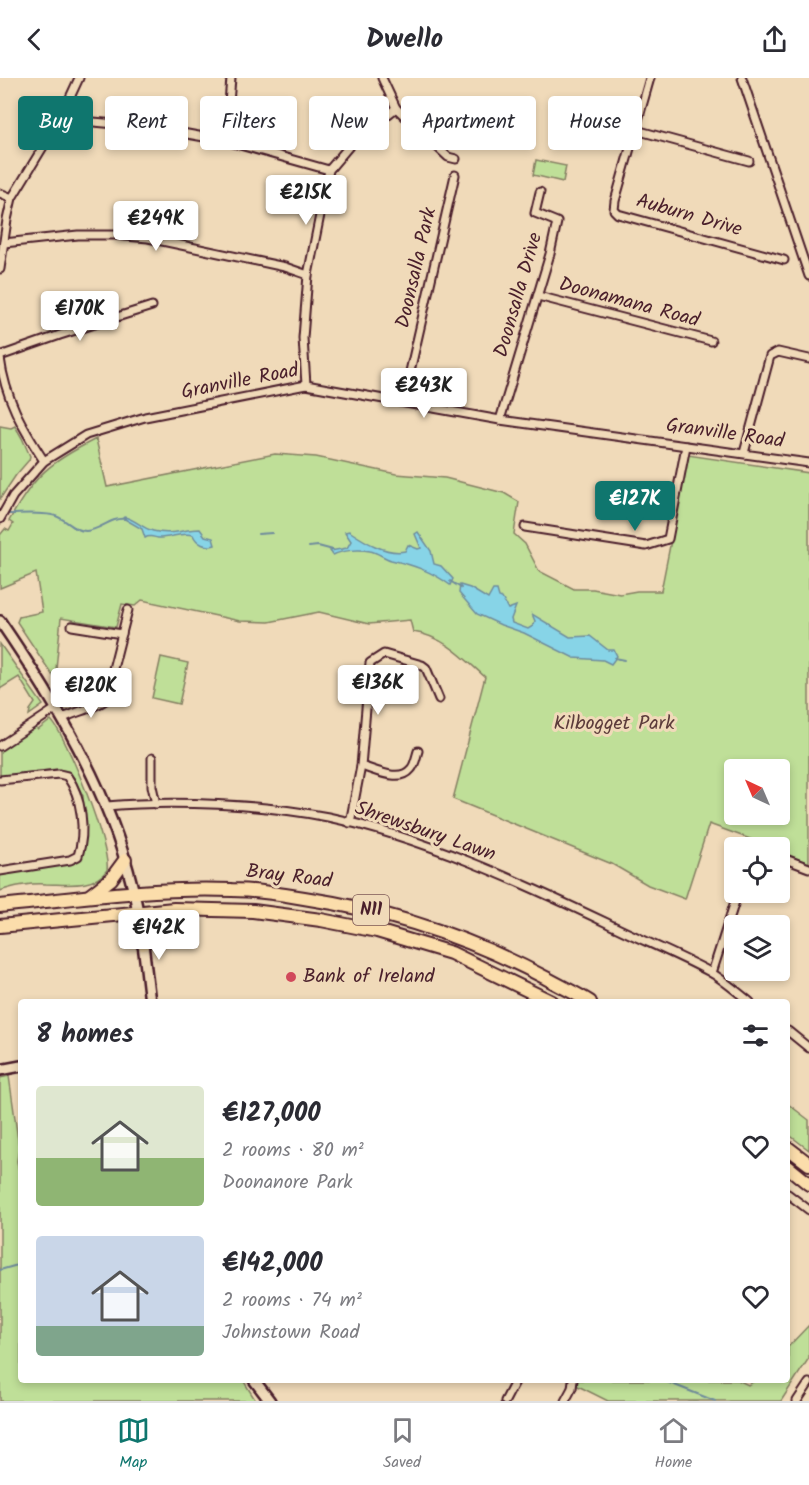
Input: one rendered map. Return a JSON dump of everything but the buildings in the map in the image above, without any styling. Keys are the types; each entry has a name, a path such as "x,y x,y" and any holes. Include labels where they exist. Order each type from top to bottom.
{"highway":[{"path":"88,897 111,879 124,860"},
{"name":"Bray Road","path":"0,906 134,892 203,889 262,891 345,904 433,928 504,956 584,999"},
{"name":"Bray Road","path":"0,926 174,909 253,911 321,920 377,932 451,953 546,999"},
{"path":"143,944 160,927 196,909"},
{"path":"790,1150 809,1164"},
{"path":"790,1169 809,1184"}],"street":[{"path":"71,96 79,78"},
{"path":"230,96 231,78"},
{"path":"382,78 396,108 448,157 456,159"},
{"name":"Auburn Drive","path":"642,108 650,78"},
{"path":"742,78 809,276"},
{"path":"306,385 303,338 308,275 329,170 351,144 396,108"},
{"path":"93,122 149,127 200,136"},
{"path":"642,132 750,161"},
{"path":"0,269 6,220 12,198 41,150"},
{"path":"258,150 329,170"},
{"name":"Auburn Drive","path":"630,150 614,206 618,214 784,260"},
{"name":"Doonsalla Park","path":"403,402 454,175"},
{"name":"Doonsalla Drive","path":"500,420 538,296 557,222 535,213 540,192"},
{"path":"0,193 12,198"},
{"path":"4,243 78,235 147,238 241,256 308,275"},
{"name":"Doonamana Road","path":"538,296 711,341"},
{"path":"44,461 18,417 3,381 0,357 152,306"},
{"path":"744,453 770,356 778,352 809,359"},
{"name":"Granville Road","path":"1,518 8,504 44,461 74,441 101,429 145,417 306,385 500,420 809,462"},
{"path":"525,527 646,546 668,539 686,446"},
{"path":"63,718 86,707 100,705 105,700 128,610"},
{"path":"0,622 63,718 106,806 134,892 150,999"},
{"path":"72,626 122,634"},
{"path":"350,823 361,766 370,663 384,654 422,665 426,668 439,699"},
{"path":"0,746 57,708"},
{"path":"361,766 393,775 403,775 413,767 418,752"},
{"path":"152,758 152,786 156,804"},
{"path":"0,780 59,774 67,776 78,794 80,803 81,848 78,856 70,860 0,871"},
{"name":"Shrewsbury Lawn","path":"106,806 156,804 242,807 328,817 415,842 530,886 712,973 746,999"},
{"path":"790,861 809,868"},
{"path":"712,973 734,903"},
{"path":"790,1033 809,1048"},
{"path":"0,1070 18,1067"},
{"path":"790,1196 809,1210"},
{"path":"256,1383 270,1401"},
{"path":"505,1401 514,1383"},
{"path":"565,1401 573,1383"},
{"path":"797,1401 809,1383"}],"green space":[{"path":"536,160 566,166 563,182 533,175"},
{"path":"0,426 11,428 15,426 30,456 0,499"},
{"name":"Kilbogget Park","path":"96,439 107,487 275,454 316,457 396,474 445,478 504,493 519,502 514,534 525,544 539,571 574,589 593,589 620,594 661,591 688,455 809,473 809,864 790,855 790,837 745,837 709,824 685,899 648,885 612,864 453,799 485,677 443,643 424,634 413,632 410,620 369,624 319,612 269,622 240,621 142,600 135,606 122,604 116,627 61,618 55,679 17,622 19,617 42,612 36,573 0,588 0,535 5,529 9,531 13,524 9,521 35,481 67,455"},
{"path":"0,644 43,705 29,715 35,703 19,677 0,689"},
{"path":"161,657 188,663 179,704 152,698"},
{"path":"51,720 77,769 95,817 107,870 95,880 87,883 29,884 0,891 0,874 69,863 84,851 83,796 68,771 57,769 0,776 0,750 35,727 38,730"},
{"path":"9,1076 18,1140 18,1383 245,1383 256,1401 0,1401 0,1078"},
{"path":"790,1106 809,1120 809,1150 790,1136"},
{"path":"809,1325 809,1358 781,1401 608,1401 576,1385 576,1383 744,1383 748,1385 751,1383 790,1383 790,1345"}],"water":[{"path":"124,517 149,530 160,532 172,533 200,529 205,536 213,538 215,545 202,544 189,534 145,538 142,529"},
{"path":"349,531 376,546 398,552 405,551 408,545 421,548 415,534 418,532 431,551 434,564 441,566 453,579 450,585 422,569 370,551 351,550 333,555 330,551 347,548 351,541 345,532"},
{"path":"460,585 488,599 493,590 497,590 508,609 516,606 511,619 512,623 528,629 535,621 532,614 570,637 590,636 608,650 614,650 617,656 611,664 603,660 574,658 524,633 501,625 477,614 459,593"}],"waterway":[{"path":"6,514 52,515 77,529 86,531 115,520 125,519"},
{"path":"258,534 272,533"},
{"path":"309,547 318,546 333,550"},
{"path":"450,581 461,588"},
{"path":"615,658 625,660"},
{"path":"0,1270 18,1265"},
{"path":"670,1383 715,1401"}],"place":[{"name":"Bank of Ireland","path":"291,977"}]}
